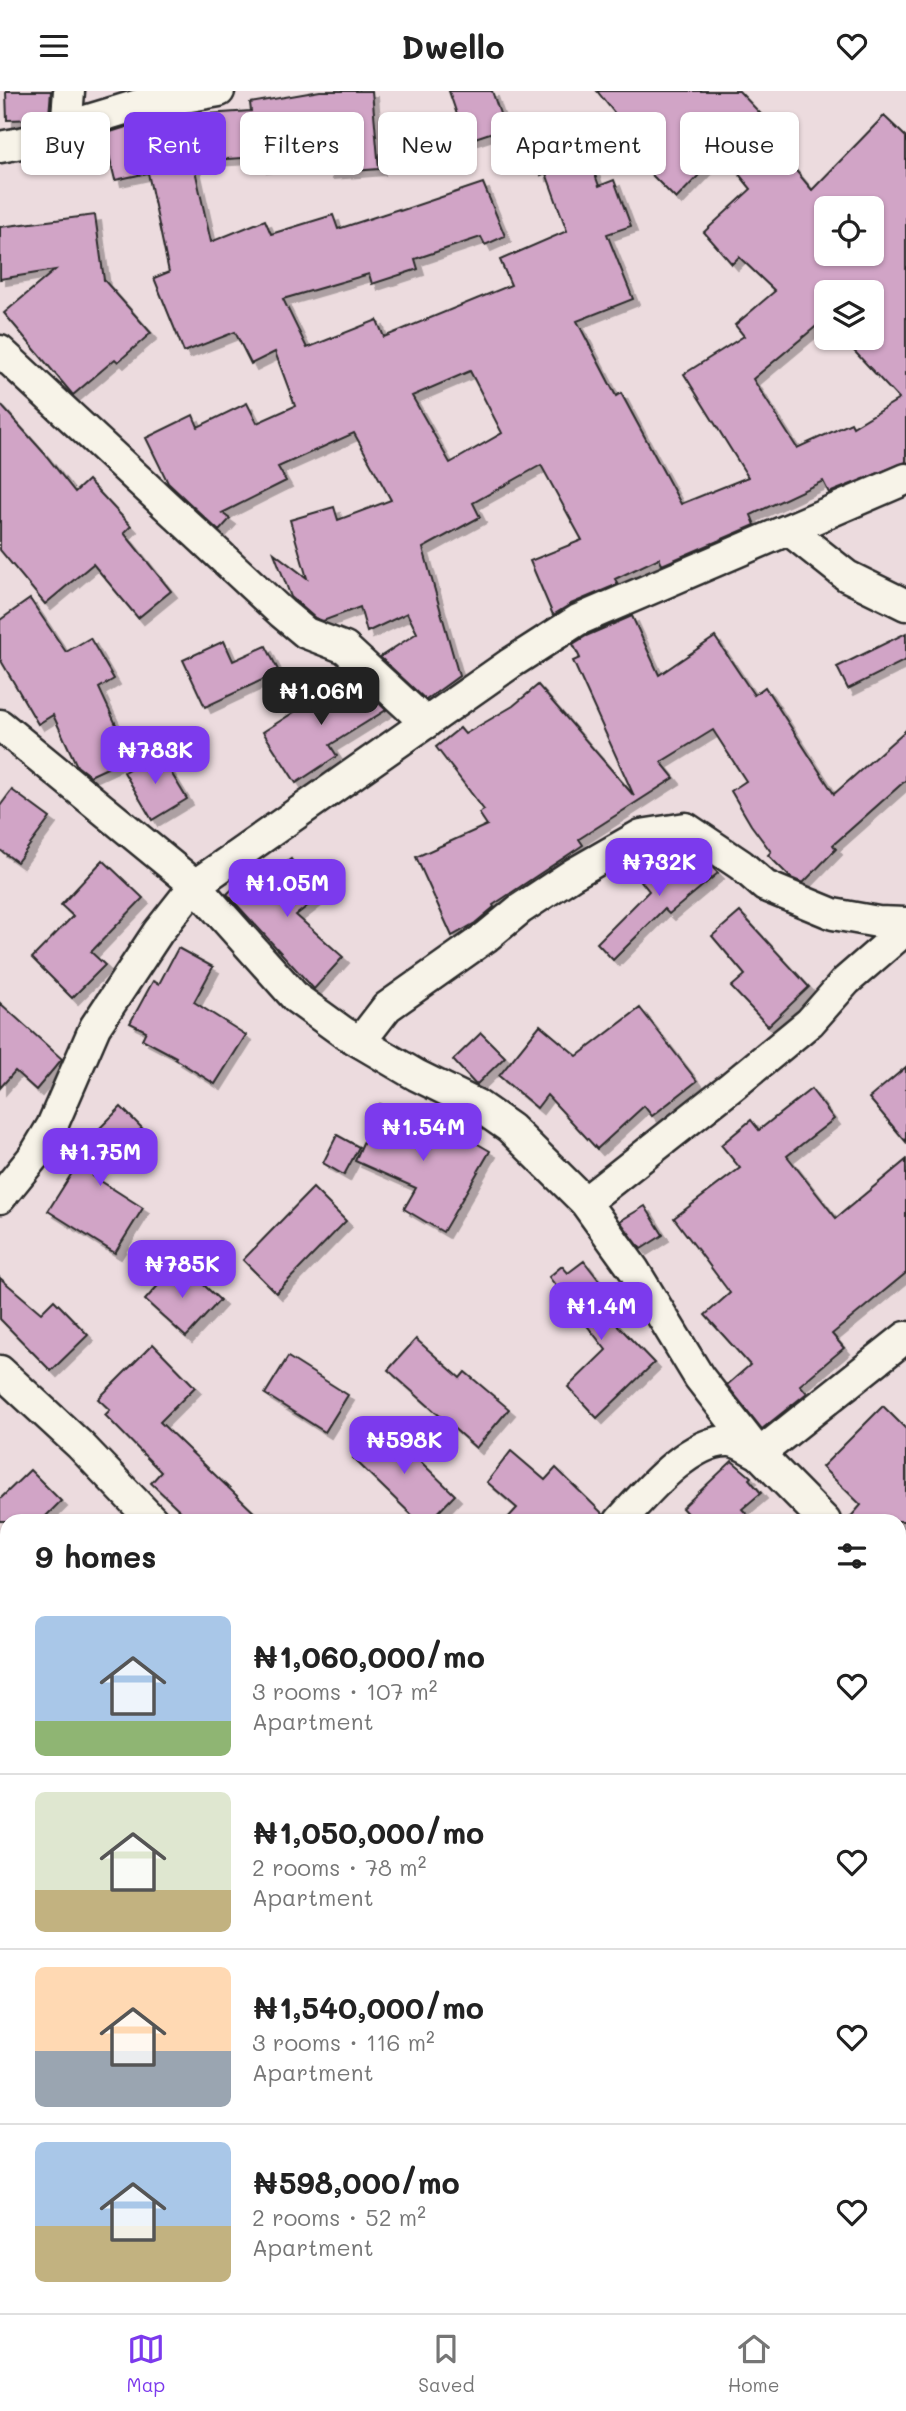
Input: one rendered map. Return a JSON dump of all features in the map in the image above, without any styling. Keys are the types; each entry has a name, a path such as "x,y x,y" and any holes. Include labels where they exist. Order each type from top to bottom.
{"street":[{"path":"67,112 69,91"},
{"path":"110,113 138,105 219,91"},
{"path":"0,146 21,142"},
{"path":"0,351 195,529 282,613 306,633 345,647 426,723"},
{"path":"0,1198 34,1156 52,1126 95,1027 158,932 195,885 511,663 578,620 906,479"},
{"path":"789,530 847,576 906,605"},
{"path":"0,726 195,885 296,998 360,1042 416,1075 477,1105 510,1129 585,1202 634,1270 699,1377 759,1454 818,1514"},
{"path":"360,1042 387,1007 486,937 520,909 573,874 641,835 685,828 741,865 765,886 833,914 878,922 906,923"},
{"path":"585,1202 810,1022 846,981 906,929"},
{"path":"759,1454 906,1337"},
{"path":"0,1371 80,1445 146,1514"},
{"path":"627,1514 673,1465 711,1443 731,1441 759,1454"}],"building":[{"path":"6,91 51,91 49,112 21,112 21,120 7,120"},
{"path":"320,91 372,91 378,169 364,170 364,112 240,112 240,158 226,159 226,113 251,111 250,103"},
{"path":"449,91 492,91 499,112 491,112 491,133 477,137 477,112 456,112"},
{"path":"597,91 739,91 759,112 680,112 680,175 699,175 676,199 652,175 666,175 666,112 614,112"},
{"path":"884,116 906,137 906,462 829,493 823,481 751,515 755,525 662,565 659,558 615,579 618,584 571,604 553,615 530,561 582,540 541,465 473,503 480,517 423,548 459,676 426,700 380,657 417,633 407,613 367,632 360,607 323,621 315,618 291,597 274,553 307,578 290,520 334,507 338,520 391,500 354,433 278,467 286,481 222,513 230,519 219,531 168,483 146,438 193,415 198,427 247,403 257,423 295,406 275,352 251,364 235,332 184,352 154,278 169,272 148,175 196,175 211,242 265,220 271,234 333,215 338,229 483,183 505,236 485,245 481,237 415,259 418,269 372,284 369,274 283,299 307,348 377,320 384,337 511,285 500,260 567,231 547,175 595,175 599,186 614,180 631,226 607,234 633,299 577,321 616,396 621,393 681,504 748,477 684,374 744,336 735,325 775,291 739,257 732,264 704,232 751,189 740,175 799,174 812,190","holes":["814,280 884,280 884,350 853,350 899,399 853,427 851,423 797,448 753,379 814,328","470,371 502,433 450,463 412,396"]},
{"path":"124,128 124,175 139,175 115,180 110,159 110,132"},
{"path":"95,215 104,280 151,333 118,362 115,359 73,395 4,313 55,270 0,279 0,227"},
{"path":"0,404 75,492 88,480 131,526 124,533 171,591 138,618 93,564 45,604 0,550"},
{"path":"30,599 66,652 90,638 114,679 99,688 131,757 90,776 77,766 53,715 38,724 0,659 0,620"},
{"path":"632,616 659,675 715,637 754,695 765,687 834,794 906,730 906,780 833,845 836,849 803,883 791,878 768,855 771,852 731,791 746,781 713,730 661,762 674,778 579,839 583,845 493,905 494,907 475,923 452,936 416,857 487,825 479,813 484,810 436,747 460,728 465,734 513,706 538,685 634,796 573,661 580,658 573,644"},
{"path":"906,633 906,660 848,689 837,667"},
{"path":"224,641 233,661 266,646 279,672 205,707 183,660"},
{"path":"350,676 386,710 330,745 337,756 296,783 263,732"},
{"path":"158,751 187,799 152,820 124,772"},
{"path":"12,790 50,818 17,862 0,850 0,806"},
{"path":"683,847 718,873 669,914 664,909 613,960 597,943 649,891 641,881"},
{"path":"291,859 319,897 296,915 343,957 314,989 227,894 254,869 263,879"},
{"path":"103,860 143,898 91,952 105,965 72,998 32,958 73,916 61,905"},
{"path":"740,912 809,987 768,1026 731,987 745,975 712,936"},
{"path":"178,948 213,967 194,1002 246,1035 215,1084 175,1059 176,1057 142,1039 146,1031 130,1023 153,981 159,984"},
{"path":"0,1003 62,1059 36,1090 15,1071 0,1088"},
{"path":"640,1008 697,1081 652,1116 644,1106 597,1149 547,1095 537,1108 499,1076 540,1025 577,1056"},
{"path":"481,1033 505,1057 476,1085 453,1060"},
{"path":"906,1067 906,1142 869,1098"},
{"path":"811,1089 834,1119 787,1156 836,1218 906,1160 906,1273 832,1334 844,1348 800,1385 807,1393 762,1429 727,1385 750,1365 705,1315 730,1293 674,1218 740,1168 721,1145 751,1120 759,1130"},
{"path":"380,1104 447,1134 450,1128 490,1151 443,1232 404,1209 416,1188 355,1161"},
{"path":"121,1107 142,1128 93,1176 143,1208 115,1253 48,1211 91,1143 88,1140"},
{"path":"337,1135 359,1147 344,1175 323,1163"},
{"path":"313,1188 346,1221 276,1293 243,1260"},
{"path":"645,1206 663,1235 641,1249 620,1221"},
{"path":"584,1261 611,1296 611,1305 604,1311 654,1363 597,1418 568,1387 606,1350 549,1277 562,1266 568,1273"},
{"path":"179,1262 220,1300 186,1337 145,1300"},
{"path":"0,1278 41,1313 54,1300 88,1335 51,1371 0,1319"},
{"path":"416,1339 460,1378 465,1372 509,1409 476,1448 388,1370"},
{"path":"153,1344 195,1387 160,1422 256,1514 184,1514 151,1483 161,1472 105,1415 110,1410 98,1399"},
{"path":"288,1357 348,1395 325,1432 265,1394"},
{"path":"883,1406 906,1429 906,1514 853,1514 861,1505 822,1467"},
{"path":"384,1426 455,1495 437,1514 411,1514 353,1458"},
{"path":"511,1451 545,1480 556,1468 603,1514 511,1514 517,1508 487,1482"},
{"path":"732,1461 751,1477 749,1479 761,1493 742,1509 747,1514 688,1514 682,1508"},
{"path":"30,1470 61,1501 48,1514 0,1514 0,1499"}]}
